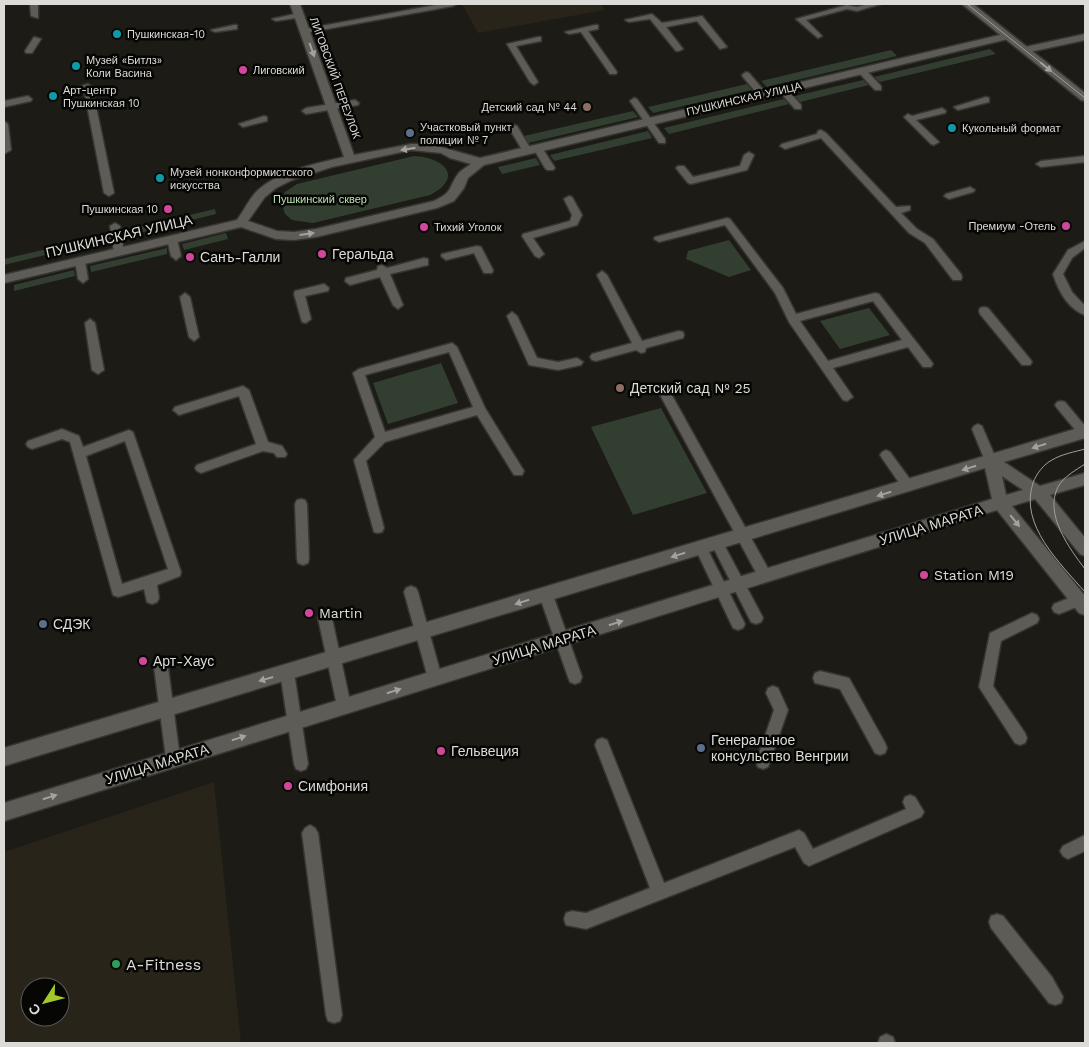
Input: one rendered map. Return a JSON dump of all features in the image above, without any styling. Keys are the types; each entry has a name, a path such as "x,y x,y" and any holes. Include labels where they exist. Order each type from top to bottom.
{"street":[{"name":"ЛИГОВСКИЙ ПЕРЕУЛОК","path":"295,4 351,161"},
{"path":"967,4 1085,98"},
{"name":"ПУШКИНСКАЯ УЛИЦА","path":"241,223 261,194 276,182 294,174 411,147 430,147 444,150 454,156 480,162 1008,36"},
{"path":"1025,50 1085,37"},
{"path":"454,156 463,176"},
{"name":"ПУШКИНСКАЯ УЛИЦА","path":"4,279 241,223 276,235 294,236 316,233 437,204 450,198 458,188 463,176 480,162"},
{"path":"252,208 259,230"},
{"path":"4,757 1085,433"},
{"path":"991,461 1038,493 1085,549"},
{"path":"991,461 1001,504 1082,604"},
{"name":"УЛИЦА МАРАТА","path":"4,812 173,758 1085,479"}],"lane":[{"path":"34,4 35,16"},
{"path":"305,31 425,6 453,4"},
{"path":"818,36 800,19 847,7 857,8 877,4"},
{"path":"276,19 299,15"},
{"path":"629,20 652,16 678,49"},
{"path":"660,26 699,18 723,47"},
{"path":"215,30 234,26"},
{"path":"569,32 584,31 595,27"},
{"path":"584,31 613,72"},
{"path":"30,50 37,39"},
{"path":"534,82 511,44 538,39"},
{"path":"862,71 878,88"},
{"path":"746,76 763,95"},
{"path":"69,91 88,86 109,193"},
{"path":"783,90 798,107"},
{"path":"4,104 28,99"},
{"path":"958,107 986,100"},
{"path":"634,101 662,141"},
{"path":"306,111 354,103"},
{"path":"934,142 909,118 942,111"},
{"path":"243,124 264,119"},
{"path":"4,124 6,150 4,151"},
{"path":"514,128 527,151"},
{"path":"785,146 822,134 912,231 929,241 956,277"},
{"path":"538,148 550,168"},
{"path":"681,168 691,181 744,168 749,155"},
{"path":"1041,164 1085,159"},
{"path":"948,196 970,190"},
{"path":"538,254 527,236 574,223 578,215 569,199"},
{"path":"895,211 907,208"},
{"path":"659,239 728,221 779,291 793,319 847,397"},
{"path":"115,226 119,252"},
{"path":"172,239 176,256"},
{"path":"1085,244 1076,248 1064,260 1058,274 1063,289 1076,305 1085,311"},
{"path":"446,256 477,249 488,270"},
{"path":"80,261 83,279"},
{"path":"350,281 424,262"},
{"path":"383,271 398,305"},
{"path":"602,275 640,347"},
{"path":"306,319 299,294 324,288"},
{"path":"793,319 875,296 927,364"},
{"path":"185,297 194,337"},
{"path":"984,311 1026,362"},
{"path":"512,316 533,362 558,366 577,362"},
{"path":"90,323 98,370"},
{"path":"596,357 640,347 679,335"},
{"path":"826,366 910,342"},
{"path":"381,438 359,373 452,347 480,410 518,470"},
{"path":"179,410 244,390 263,446"},
{"path":"665,392 765,576"},
{"path":"1061,404 1085,433"},
{"path":"378,528 360,460 381,438 480,410"},
{"path":"978,429 982,434 991,461"},
{"path":"32,444 62,434 75,439 118,591 150,582 175,572 129,435 79,453"},
{"path":"202,468 263,446 278,449 280,454"},
{"path":"886,455 908,486"},
{"path":"301,504 303,559"},
{"path":"717,543 756,618"},
{"path":"701,548 738,624"},
{"path":"150,582 152,598"},
{"path":"411,592 435,678"},
{"path":"546,595 575,677"},
{"path":"1058,608 1082,604"},
{"path":"325,618 344,706"},
{"path":"1020,738 986,687 995,636 1032,619"},
{"path":"161,667 173,758"},
{"path":"287,672 300,764"},
{"path":"820,678 844,683 880,748"},
{"path":"763,762 781,710 773,693"},
{"path":"602,745 660,892"},
{"path":"572,919 586,921 799,838 809,858 916,812 910,802"},
{"path":"310,832 334,1015"},
{"path":"1068,851 1085,843"},
{"path":"997,922 1055,998"}],"shaded area":[{"path":"462,4 601,4 605,10 478,33"},
{"path":"214,782 241,1043 4,1043 4,852"}],"green space":[{"path":"990,49 996,54 880,82 874,77"},
{"path":"891,50 897,56 767,87 761,81"},
{"path":"863,80 869,85 800,102 795,96"},
{"path":"747,84 752,90 653,113 648,107"},
{"path":"784,99 789,104 669,134 664,128"},
{"path":"633,111 638,117 528,143 524,136"},
{"path":"648,131 652,138 554,161 550,155"},
{"name":"Пушкинский сквер","path":"414,156 434,160 446,169 448,175 446,181 441,188 430,195 313,223 292,220 285,214 281,201 285,192 297,184"},
{"path":"536,158 540,165 502,174 498,167"},
{"path":"215,209 216,214 127,236 126,230"},
{"path":"226,233 228,239 184,250 182,244"},
{"path":"111,234 111,239 4,265 4,259"},
{"path":"729,240 751,270 729,277 686,259 688,251"},
{"path":"167,248 167,254 91,272 90,266"},
{"path":"74,270 75,276 14,291 14,285"},
{"path":"869,308 890,335 840,349 820,321"},
{"path":"441,363 458,403 388,424 373,383"},
{"path":"661,408 707,493 633,515 591,427"}],"tram line":[{"path":"967,4 1085,98"},
{"path":"1085,449 1060,456 1046,464 1034,480 1030,499 1032,514 1044,542 1064,569 1085,592"},
{"path":"1085,464 1060,483 1054,497 1054,508 1060,530 1085,569"}],"place":[{"name":"Пушкинская-10","path":"117,34"},
{"name":"Музей «Битлз» Коли Васина","path":"76,66"},
{"name":"Лиговский","path":"243,70"},
{"name":"Арт-центр Пушкинская 10","path":"53,96"},
{"name":"Детский сад № 44","path":"587,107"},
{"name":"Кукольный формат","path":"952,128"},
{"name":"Участковый пункт полиции № 7","path":"410,133"},
{"name":"Музей нонконформистского искусства","path":"160,178"},
{"name":"Пушкинская 10","path":"168,209"},
{"name":"Премиум -Отель","path":"1066,226"},
{"name":"Тихий Уголок","path":"424,227"},
{"name":"Геральда","path":"322,254"},
{"name":"Санъ-Галли","path":"190,257"},
{"name":"Детский сад № 25","path":"620,388"},
{"name":"Station M19","path":"924,575"},
{"name":"Martin","path":"309,613"},
{"name":"СДЭК","path":"43,624"},
{"name":"Арт-Хаус","path":"143,661"},
{"name":"Генеральное консульство Венгрии","path":"701,748"},
{"name":"Гельвеция","path":"441,751"},
{"name":"Симфония","path":"288,786"},
{"name":"A-Fitness","path":"116,964"}]}
